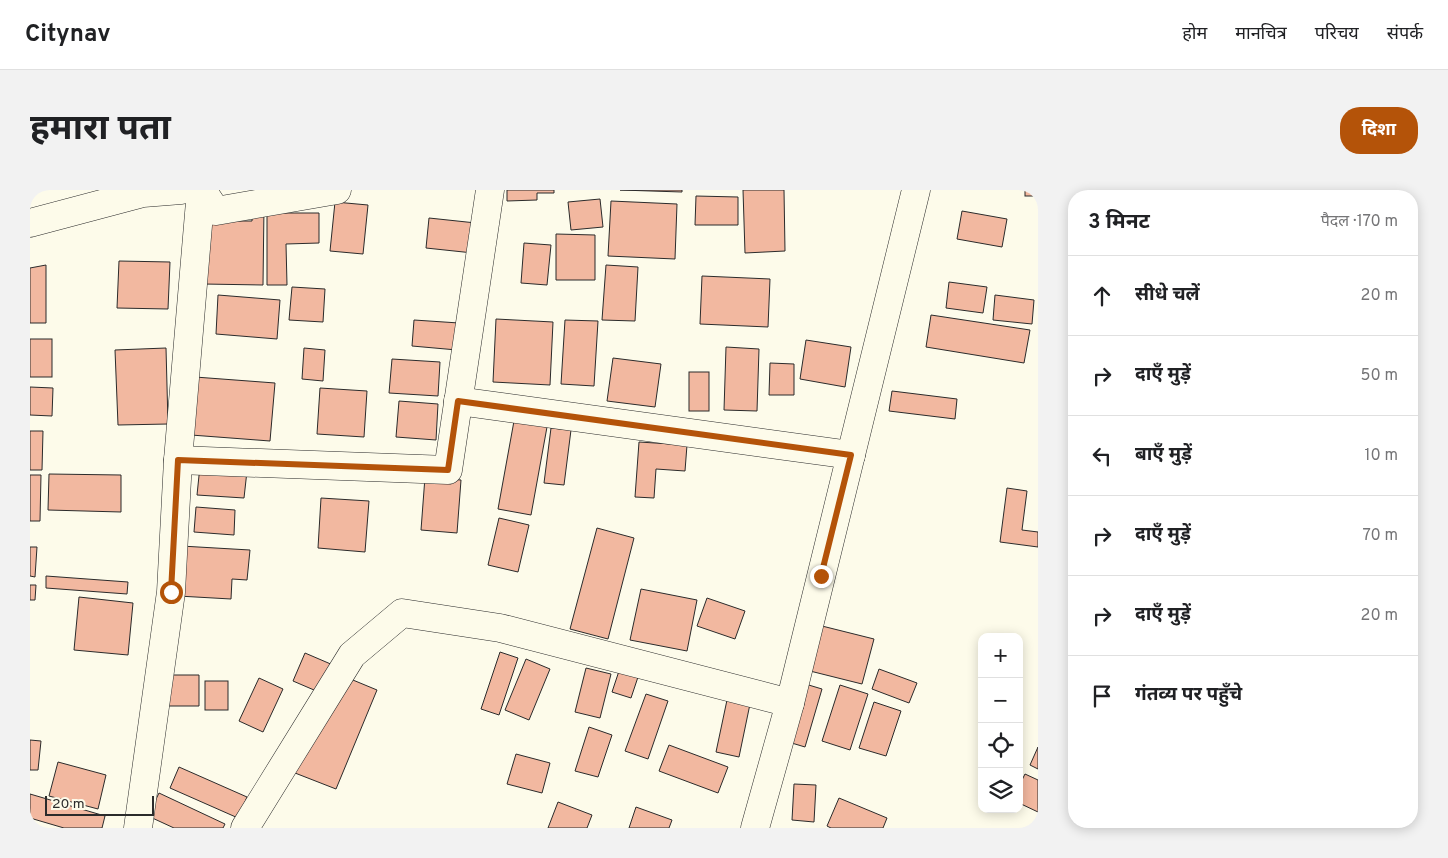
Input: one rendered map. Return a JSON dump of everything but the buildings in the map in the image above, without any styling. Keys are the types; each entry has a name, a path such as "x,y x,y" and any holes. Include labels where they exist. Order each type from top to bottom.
{"street":[{"path":"30,223 143,193 181,190"},
{"path":"201,190 216,211 337,190"},
{"path":"138,828 171,592 178,460 201,190"},
{"path":"178,460 448,470 490,190"},
{"path":"755,828 790,703 916,190"},
{"path":"458,401 851,455"},
{"path":"245,828 352,656 402,613 500,628 790,703"}],"route":[{"path":"171,592 178,460 448,470 458,401 851,455 821,576"}]}
